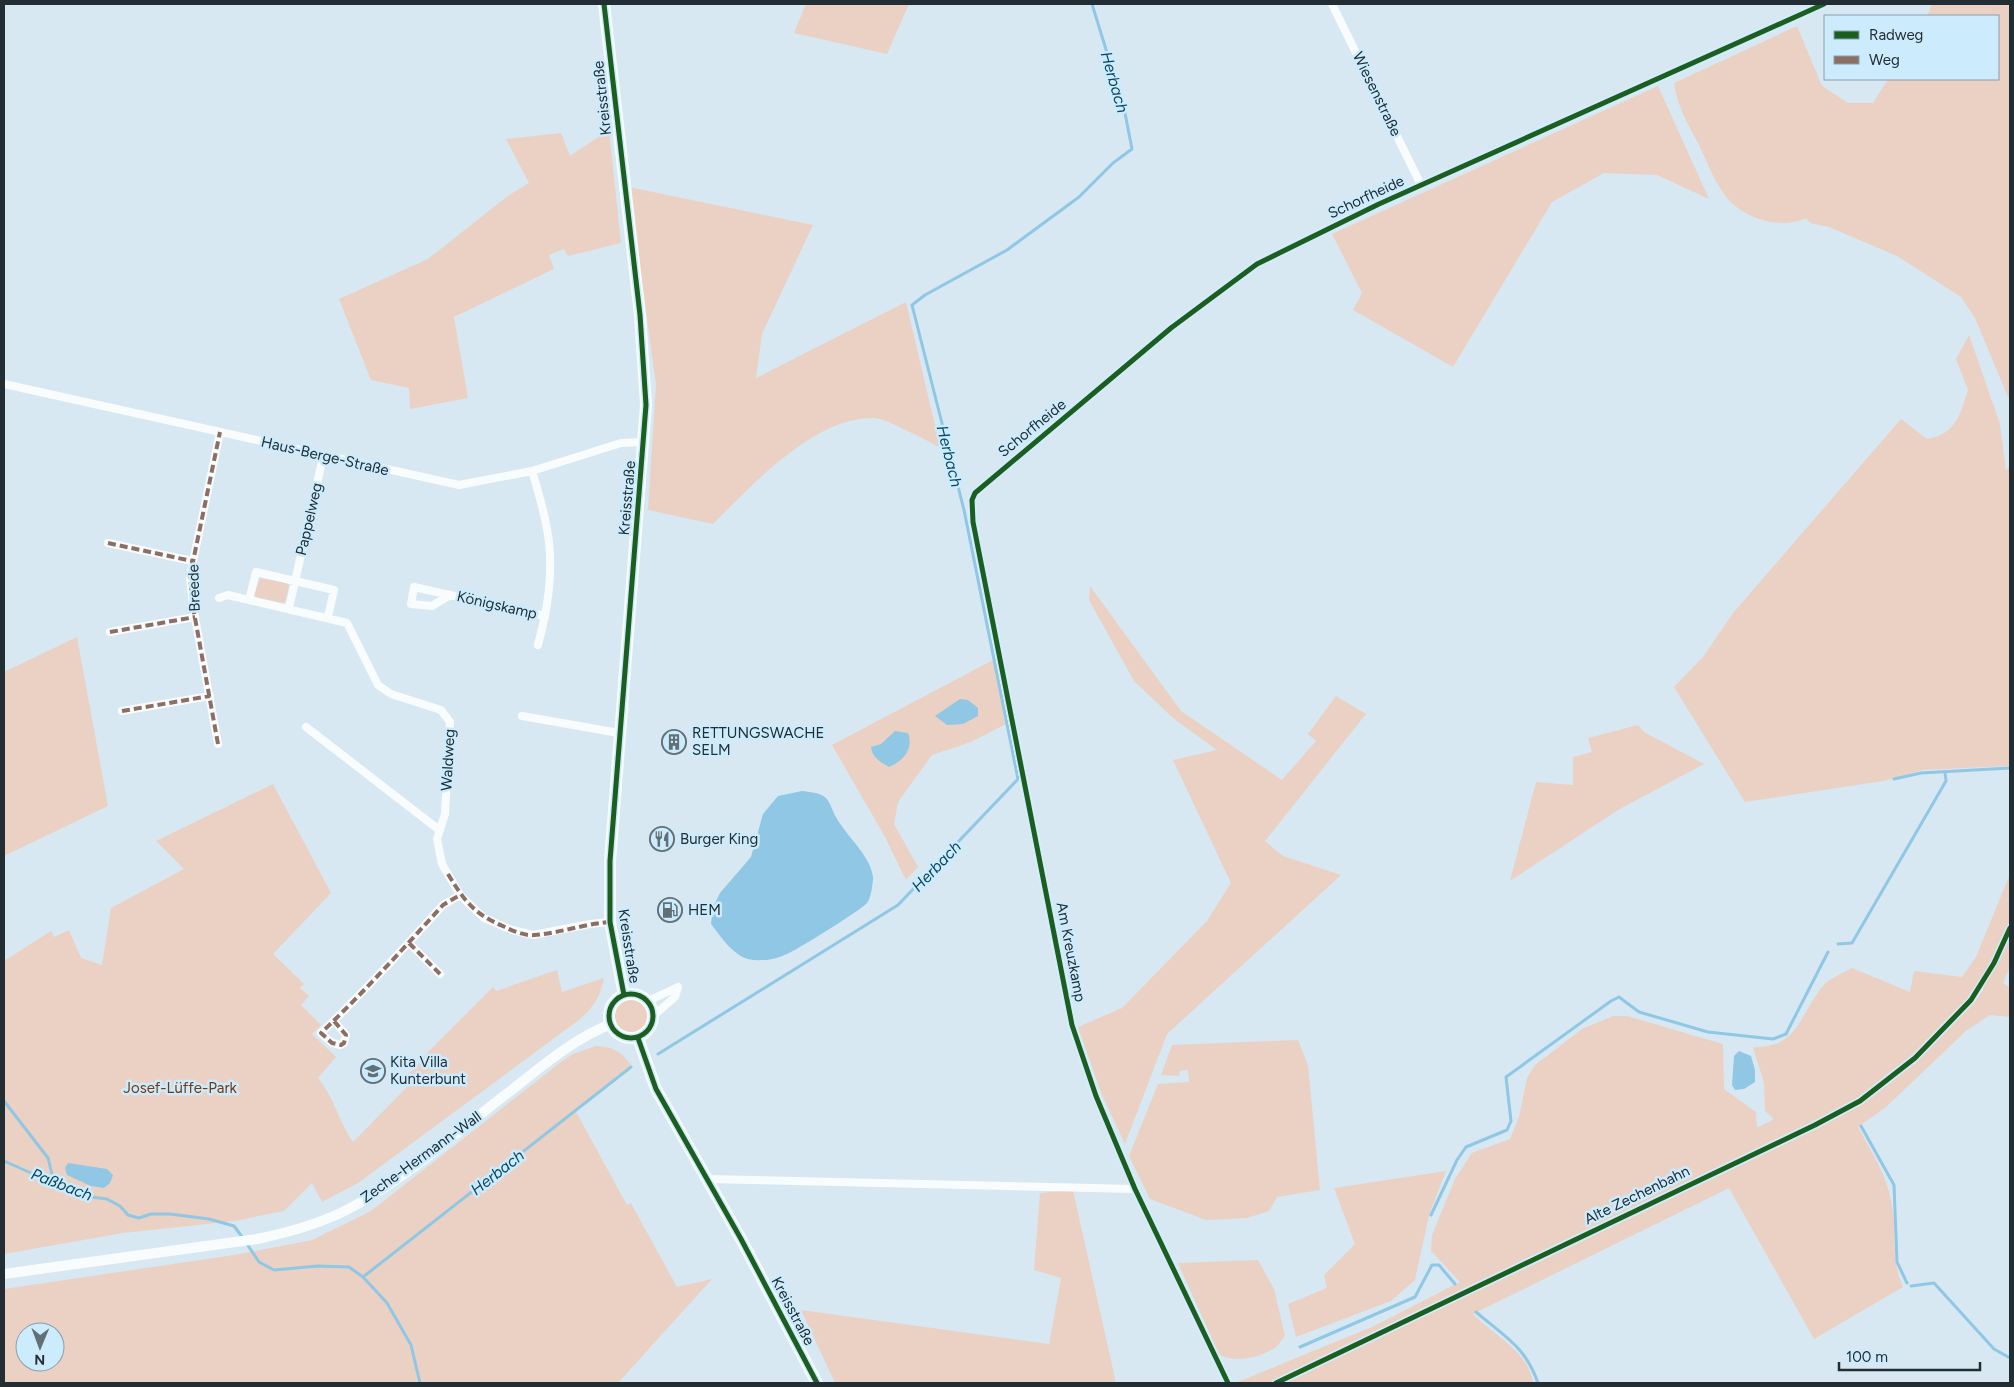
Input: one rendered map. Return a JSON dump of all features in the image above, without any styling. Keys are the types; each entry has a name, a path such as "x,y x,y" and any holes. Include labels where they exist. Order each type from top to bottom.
{"main road":[{"name":"Kreisstraße","path":"604,4 646,385 644,442 610,861 610,922 624,995"},
{"name":"Kreisstraße","path":"611,1024 609,1016 611,1007 624,995 641,996 648,1001 654,1016"},
{"path":"611,1024 622,1036 638,1038 650,1029 654,1016"},
{"name":"Kreisstraße","path":"638,1038 656,1089 707,1179 817,1383"}],"street":[{"name":"Wiesenstraße","path":"1332,4 1421,185"},
{"name":"Schorfheide","path":"972,500 984,483 1172,328 1257,264 1421,185 1824,4"},
{"name":"Haus-Berge-Straße","path":"4,384 323,457 459,485 532,471 621,443 644,442"},
{"name":"Breede","path":"218,744 191,592 192,561 220,432"},
{"name":"Pappelweg","path":"289,608 323,457"},
{"name":"Königskamp","path":"532,471 551,543 552,567 545,616 538,645"},
{"name":"Am Kreuzkamp","path":"972,500 973,522 1072,1025 1096,1096 1135,1189 1228,1383"},
{"path":"108,543 192,561"},
{"path":"219,598 228,596 328,617 334,590 256,572 249,600"},
{"name":"Königskamp","path":"450,595 432,606 411,604 414,587 545,616"},
{"path":"110,632 194,617"},
{"name":"Waldweg","path":"328,617 346,623 378,684 391,694 441,710 450,722 445,814 438,829 438,850 442,864 460,895 484,918 512,930 533,935 610,922"},
{"path":"122,711 210,696"},
{"path":"522,716 619,733"},
{"path":"306,727 438,829"},
{"path":"334,1021 443,905 460,895"},
{"path":"409,943 440,974"},
{"path":"648,1001 678,987 675,997 654,1016"},
{"name":"Alte Zechenbahn","path":"1276,1383 1815,1125 1860,1101 1914,1058 1971,1000 1979,988"},
{"name":"Zeche-Hermann-Wall","path":"4,1274 232,1243 301,1229 354,1206 393,1181 546,1063 596,1030 611,1024"},
{"path":"707,1179 1135,1189"}],"green space":[{"path":"806,4 909,4 887,54 794,33"},
{"path":"1932,4 2010,4 2010,397 2008,397 1975,318 1961,297 1897,256 1829,227 1810,223 1806,218 1784,223 1760,219 1738,208 1729,200 1712,173 1683,114 1675,91 1674,83 1797,26 1822,86 1848,103 1873,103 1887,80 1999,80 1999,15 1927,15"},
{"path":"1658,86 1709,199 1657,175 1604,173 1552,202 1453,367 1353,310 1362,293 1332,234"},
{"path":"609,130 621,243 568,256 564,249 549,255 554,269 454,317 468,398 410,409 409,388 371,380 339,299 428,259 509,195 529,183 506,139 561,133 570,156"},
{"path":"629,187 813,225 762,334 756,378 906,302 940,447 881,419 852,420 830,428 786,455 713,524 648,510 656,385"},
{"path":"1969,335 2000,424 2006,471 2010,465 2010,766 1923,770 1883,781 1745,802 1674,687 1703,657 1733,613 1901,419 1927,439 1945,433 1951,428 1959,415 1968,390 1956,359"},
{"path":"260,578 287,583 289,586 285,602 256,597 254,595"},
{"path":"1090,586 1181,711 1282,780 1316,741 1308,734 1336,696 1366,714 1265,841 1283,856 1341,875 1167,1034 1125,1144 1102,1095 1078,1027 1122,1008 1207,921 1231,883 1173,760 1217,750 1173,718 1134,681 1089,600"},
{"path":"77,637 108,806 4,856 4,672"},
{"path":"993,660 1006,724 971,742 932,755 898,802 894,824 918,867 906,880 884,835 832,745"},
{"path":"1638,725 1644,732 1704,764 1618,810 1510,881 1536,782 1573,785 1573,757 1592,752 1588,738"},
{"name":"Josef-Lüffe-Park","path":"273,784 331,893 273,954 304,984 300,988 309,996 301,1005 321,1025 312,1034 336,1057 318,1078 324,1085 353,1142 407,1087 401,1080 415,1068 428,1052 493,987 496,991 557,970 562,992 604,978 596,1001 579,1020 358,1183 322,1202 312,1183 284,1211 235,1221 123,1233 4,1254 4,961 51,931 54,937 69,930 81,958 102,965 111,908 184,869 156,841"},
{"path":"2010,874 2010,967 2003,983 2010,988 2010,1017 1990,1015 1967,1030 1886,1107 1858,1127 1889,1190 1894,1222 1896,1264 1903,1287 1814,1339 1729,1188 1473,1314 1518,1353 1530,1372 1533,1383 1235,1383 1372,1327 1460,1282 1431,1251 1432,1235 1455,1179 1472,1153 1510,1139 1519,1117 1527,1078 1535,1065 1582,1029 1613,1016 1627,1016 1723,1044 1724,1089 1756,1112 1757,1128 1774,1119 1765,1111 1764,1083 1753,1047 1768,1046 1780,1042 1789,1036 1825,984 1852,968 1910,992 1914,971 1962,977 1976,957"},
{"path":"631,1000 638,1001 643,1005 647,1010 647,1024 643,1029 638,1033 631,1034 624,1033 619,1029 615,1024 614,1017 615,1010 619,1005 624,1001"},
{"path":"1298,1040 1308,1065 1320,1190 1277,1197 1269,1211 1247,1218 1206,1220 1150,1199 1129,1156 1158,1084 1189,1082 1188,1070 1180,1071 1179,1076 1161,1075 1172,1045"},
{"path":"596,1046 607,1047 620,1053 631,1065 575,1110 627,1205 631,1203 677,1287 712,1279 618,1383 4,1383 4,1289 234,1255 312,1240 371,1211 573,1054"},
{"path":"1446,1171 1429,1215 1415,1280 1391,1301 1296,1337 1288,1304 1327,1288 1324,1275 1355,1244 1334,1188"},
{"path":"1073,1190 1116,1383 835,1383 801,1310 1049,1344 1061,1278 1034,1270 1040,1193"},
{"path":"1258,1260 1274,1289 1285,1336 1275,1348 1262,1354 1239,1359 1225,1357 1219,1354 1178,1263"}],"water":[{"path":"960,699 968,700 978,708 978,716 963,724 947,725 935,716"},
{"path":"895,731 908,733 910,744 903,758 889,767 875,756 871,747 881,744"},
{"path":"802,791 813,792 825,797 841,825 865,856 873,877 870,898 855,913 787,954 767,960 747,959 735,952 711,924 713,907 720,893 751,857 763,814 778,796"},
{"path":"1739,1051 1751,1056 1755,1070 1755,1082 1744,1089 1735,1090 1732,1085 1734,1056"},
{"path":"68,1163 107,1169 113,1175 110,1183 104,1188 91,1186 67,1175 65,1168"}],"waterway":[{"name":"Herbach","path":"658,1054 898,905 1018,779 964,510 912,305 925,295 1007,250 1079,197 1113,163 1132,149 1124,108 1092,4"},
{"path":"1894,779 1921,773 2010,768"},
{"path":"1838,944 1852,943 1946,781 1945,772"},
{"path":"1431,1215 1457,1160 1466,1147 1507,1130 1511,1121 1506,1077 1611,1001 1619,997 1639,1012 1708,1032 1773,1039 1786,1034 1828,952"},
{"name":"Herbach","path":"363,1277 631,1067"},
{"path":"4,1101 48,1158 54,1182"},
{"path":"1861,1126 1894,1185 1897,1262 1907,1283"},
{"name":"Paßbach","path":"4,1161 83,1196 107,1199 120,1206 128,1215 139,1218 151,1214 170,1214 209,1219 234,1226 243,1238"},
{"path":"247,1244 259,1262 274,1270 318,1266 349,1267 363,1277 387,1303 411,1345 420,1383"},
{"path":"1300,1347 1415,1297 1432,1265 1439,1265 1455,1284"},
{"path":"1911,1286 1934,1283 1994,1349 2010,1358"},
{"path":"1476,1312 1520,1351 1533,1370 1538,1383"}],"marked path":[{"path":"218,744 193,607 190,576 220,432"},
{"path":"108,543 192,561"},
{"path":"110,632 195,617"},
{"path":"122,711 210,696"},
{"path":"448,874 465,900 478,912 494,922 519,933 530,935 544,934 610,922"},
{"path":"334,1021 346,1035 344,1043 341,1045 332,1043 321,1033 368,986 443,905 460,895"},
{"path":"409,943 440,974"}],"cycle path":[{"path":"604,4 640,315 646,405 610,861 610,922 624,995"},
{"path":"1228,1383 1135,1189 1096,1096 1072,1025 973,522 972,500 975,493 1171,328 1257,264 1379,204 1824,4"},
{"path":"1276,1383 1815,1125 1860,1101 1915,1058 1971,1000 1994,963 2010,928"},
{"path":"635,994 647,1000 652,1007 653,1016 652,1025 647,1032 640,1037 627,1038 619,1035 612,1028 609,1012 612,1004 619,997 635,994"},
{"path":"638,1038 656,1089 741,1239 817,1383"}],"place":[{"name":"RETTUNGSWACHE SELM","path":"674,742"},
{"name":"Burger King","path":"662,839"},
{"name":"HEM","path":"670,910"},
{"name":"Kita Villa Kunterbunt","path":"373,1071"}]}
